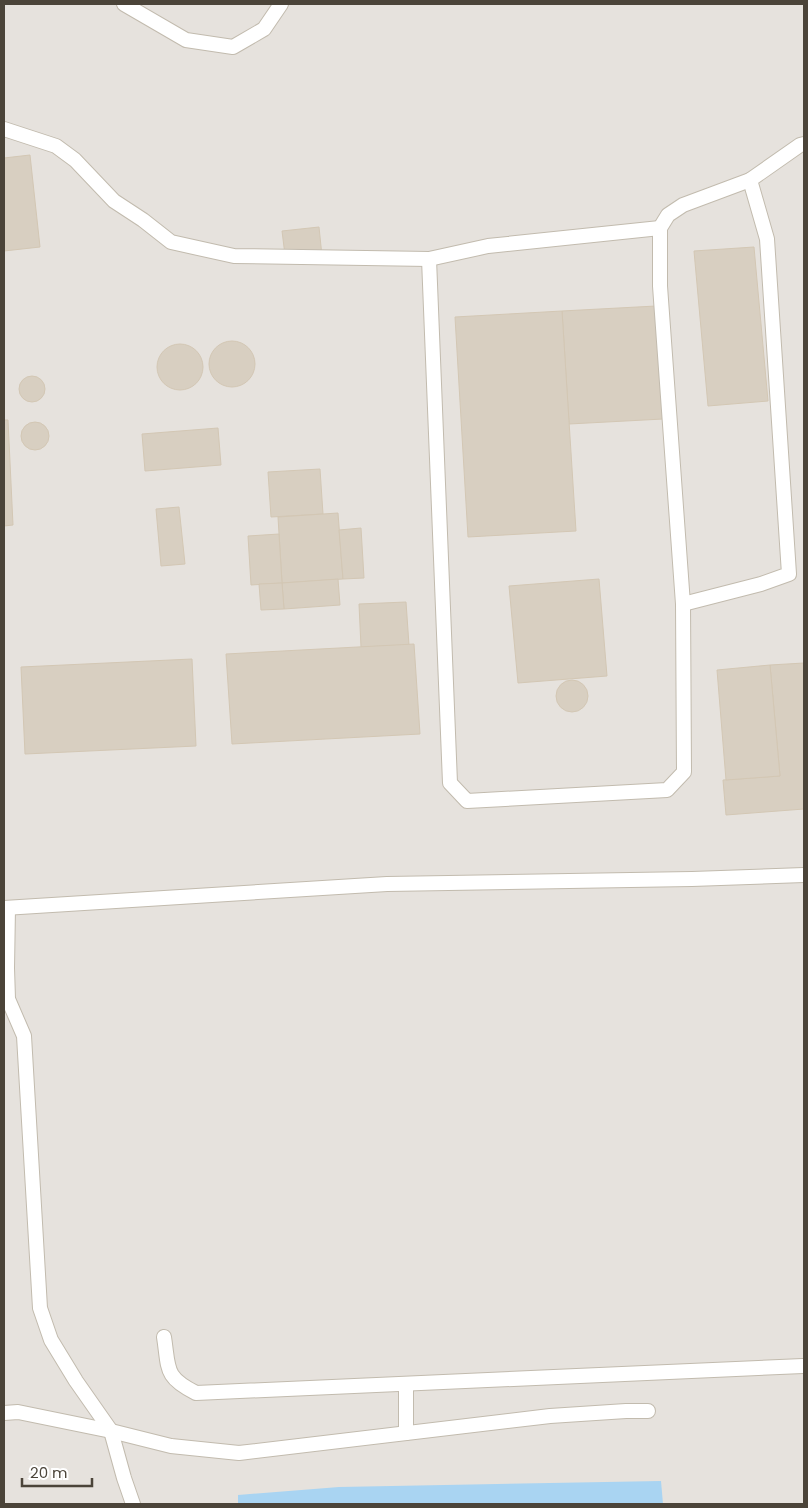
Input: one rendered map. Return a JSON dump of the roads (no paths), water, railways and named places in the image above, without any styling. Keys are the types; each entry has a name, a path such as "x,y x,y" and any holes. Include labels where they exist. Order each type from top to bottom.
{"lane":[{"path":"124,4 186,40 233,47 264,29 281,4"},
{"path":"4,129 56,146 75,160 114,201 143,220 171,242 234,256 429,259 488,246 660,228"},
{"path":"429,259 450,784 467,801 667,790 684,772 683,604 660,286 660,228 668,215 683,205 750,180 804,144"},
{"path":"683,604 762,584 789,574 767,239 750,180"},
{"path":"133,1504 111,1431 76,1381 51,1340 40,1308 24,1036 8,999 6,908 387,884 692,879 804,875"},
{"path":"164,1337 170,1373 180,1385 196,1393 803,1366"},
{"path":"406,1384 406,1433"},
{"path":"4,1413 18,1412 111,1431 171,1446 239,1453 550,1416 648,1411"}],"water":[{"path":"661,1481 663,1504 238,1504 238,1495 339,1487"}]}
